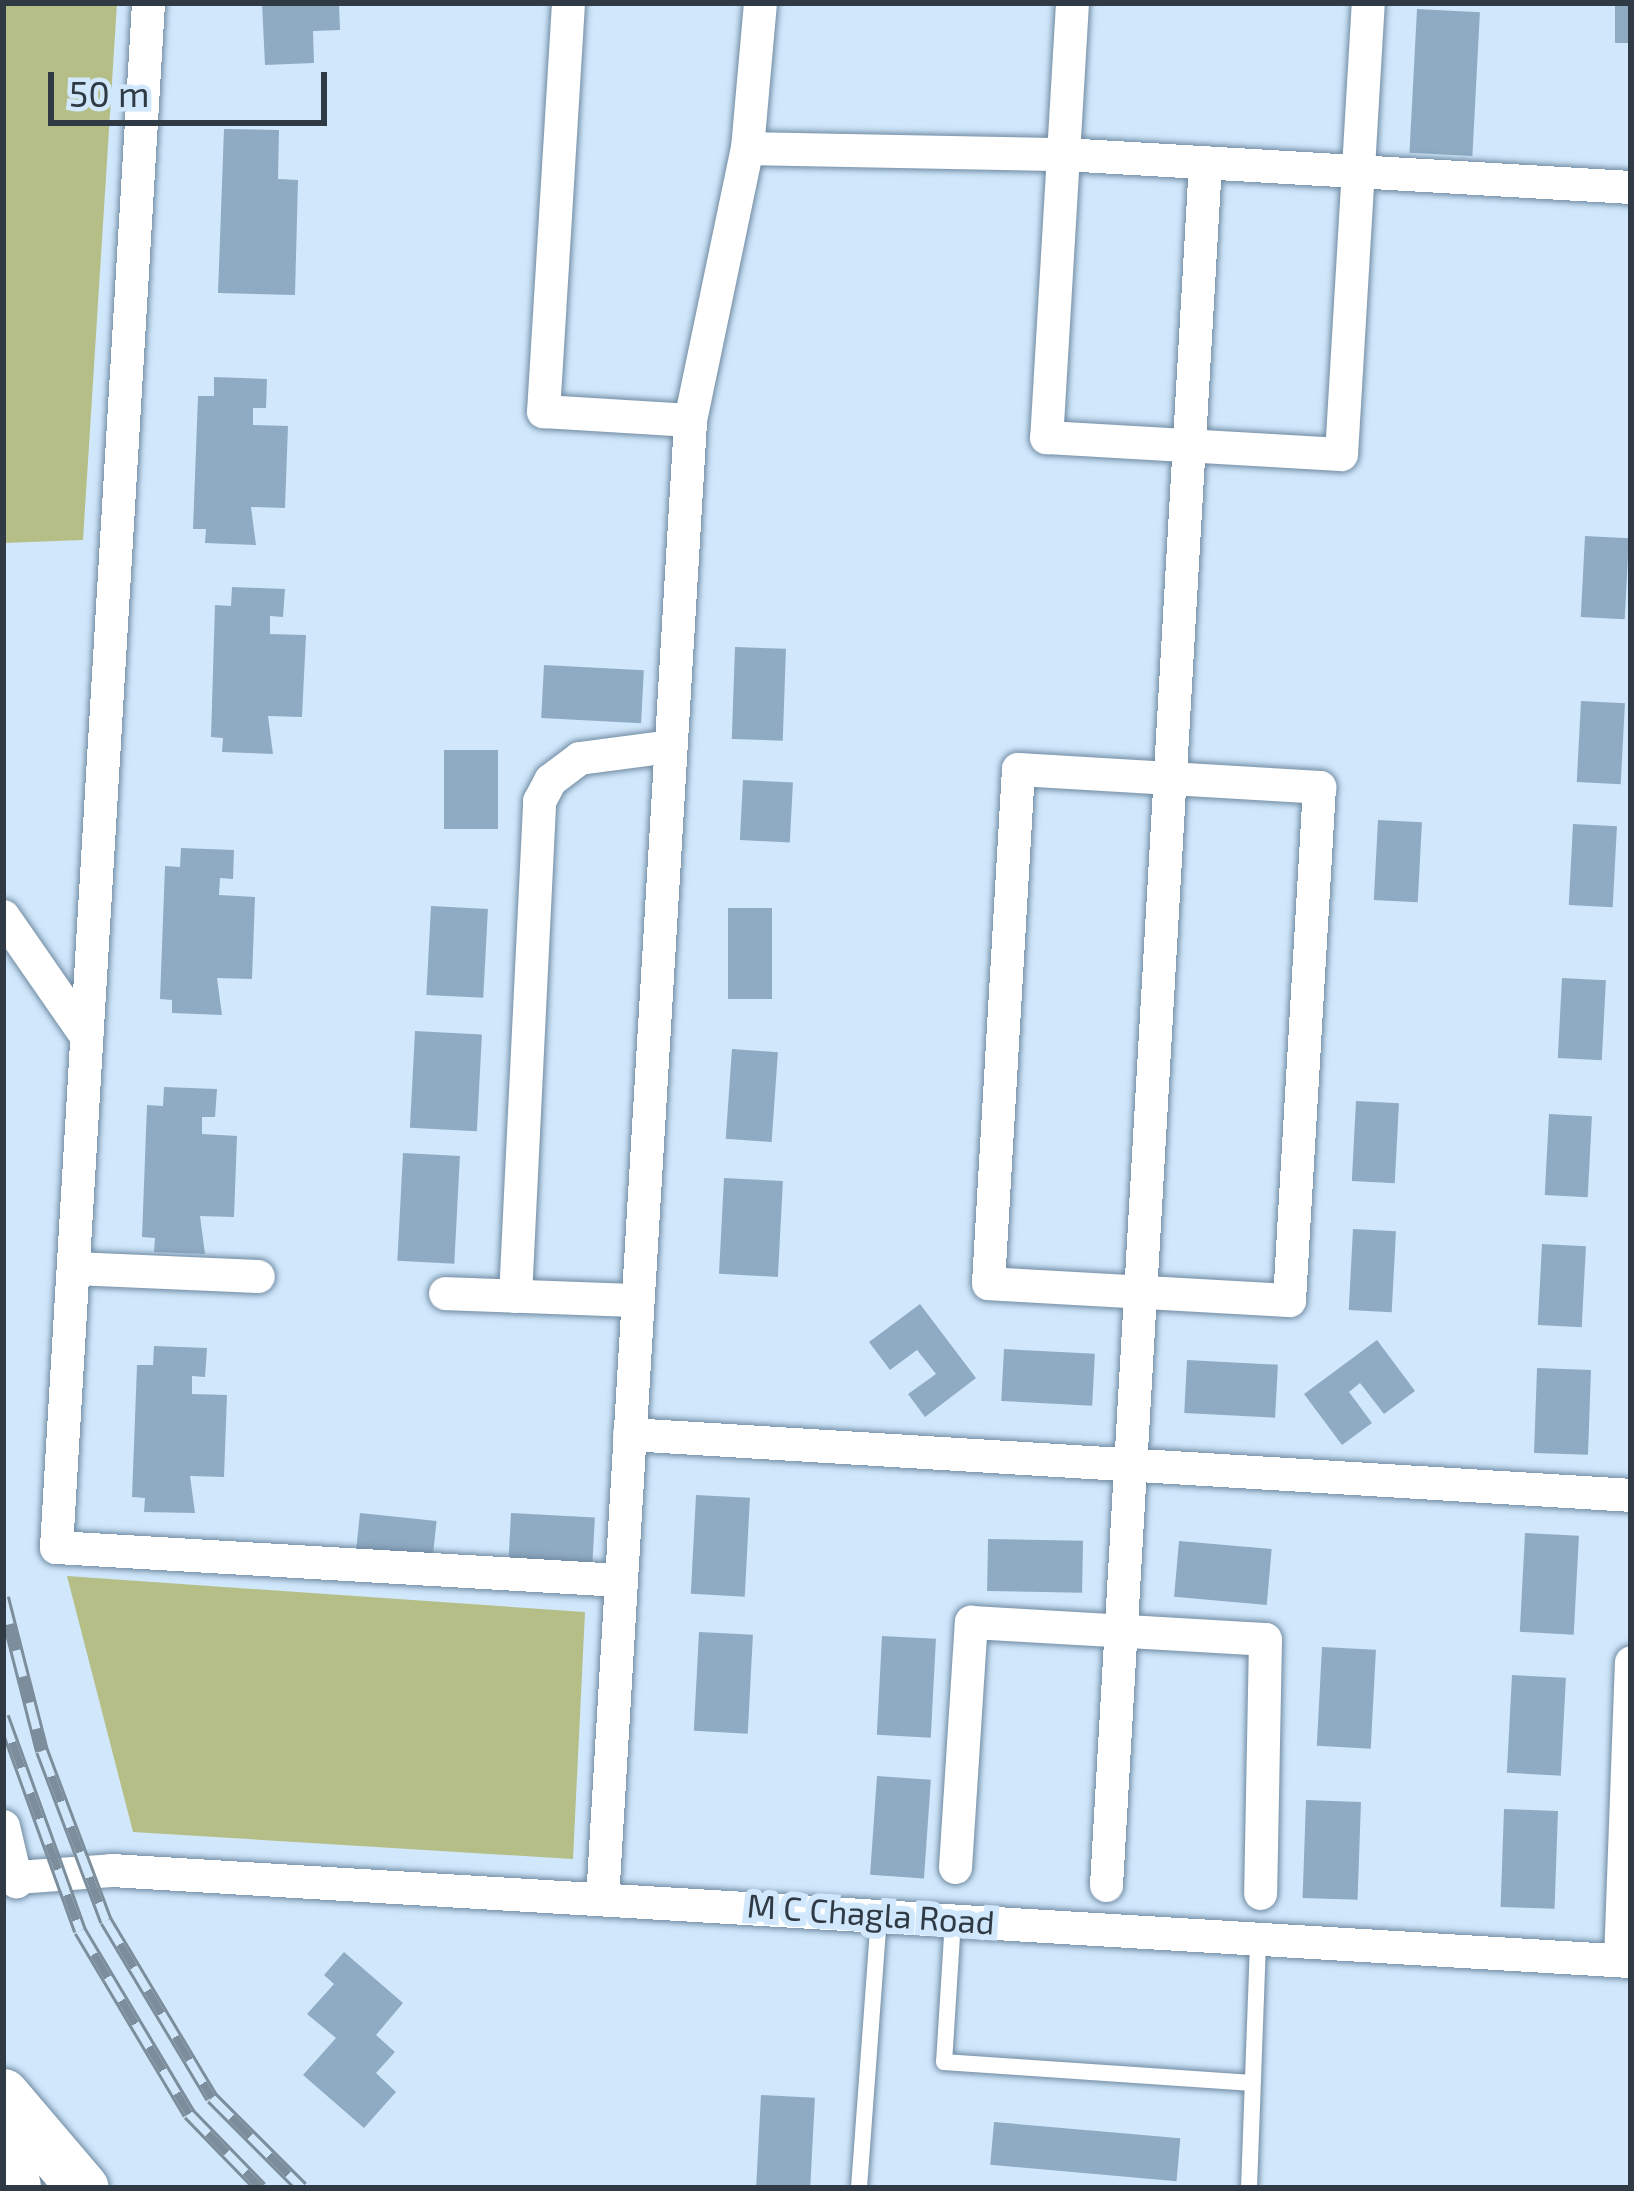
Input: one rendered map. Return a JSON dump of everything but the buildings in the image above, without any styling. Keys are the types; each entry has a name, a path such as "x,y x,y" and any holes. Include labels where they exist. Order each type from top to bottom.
{"highway":[{"path":"3,2153 10,2188"}],"main road":[{"path":"3,2094 83,2188"}],"street":[{"path":"148,3 56,1547 620,1580"},
{"path":"568,3 543,411 690,420"},
{"path":"602,1899 690,420 747,148 760,3"},
{"path":"1072,3 1046,436 1341,454 1368,3"},
{"path":"747,148 1063,154 1631,187"},
{"path":"1106,1885 1205,163"},
{"path":"515,1296 539,801 550,780 579,758 670,746"},
{"path":"1018,769 1319,787 1289,1300 1138,1291 988,1282 1018,769"},
{"path":"3,916 86,1036"},
{"path":"73,1268 258,1276"},
{"path":"445,1293 637,1300"},
{"path":"629,1434 1631,1495"},
{"path":"956,1867 971,1622 1265,1640 1259,1893"},
{"path":"1626,1961 1631,1663"},
{"path":"3,1826 7,1883"},
{"name":"M C Chagla Road","path":"7,1883 111,1870 879,1912 1626,1961"}],"lane":[{"path":"859,2188 879,1912"},
{"path":"953,1920 944,2062 1252,2084"},
{"path":"1249,2188 1258,1938"}],"green space":[{"path":"3,3 117,3 83,540 3,543"},
{"path":"67,1576 585,1612 573,1859 133,1832"}],"railway":[{"path":"3,1598 42,1751 106,1921 212,2098 302,2188"},
{"path":"3,1717 80,1931 189,2114 261,2188"}]}
